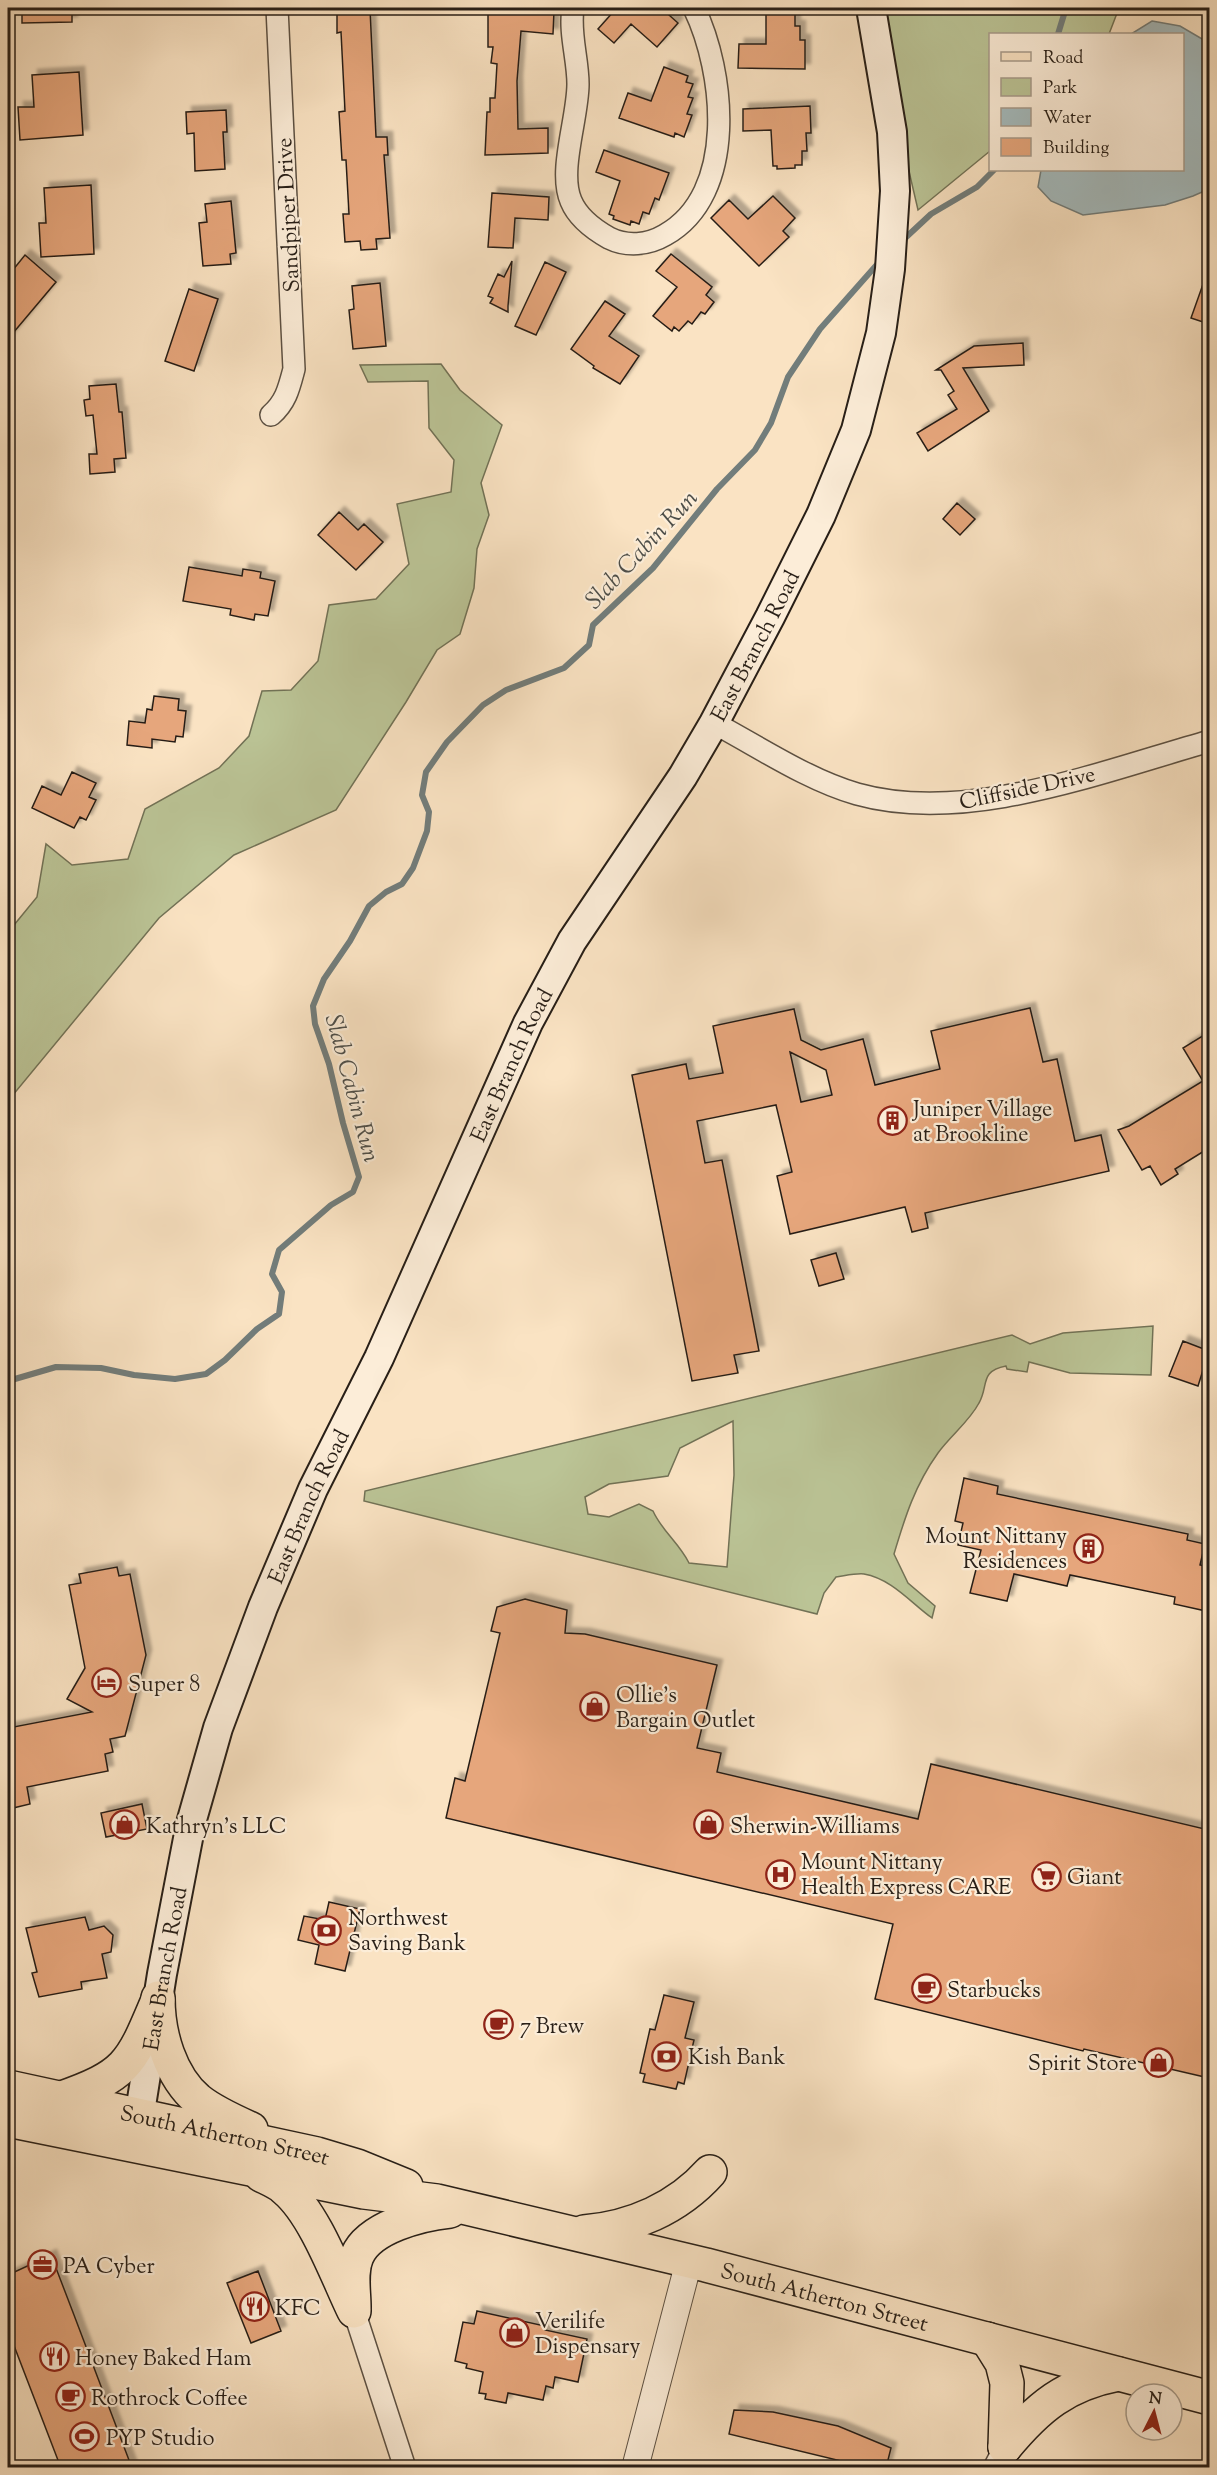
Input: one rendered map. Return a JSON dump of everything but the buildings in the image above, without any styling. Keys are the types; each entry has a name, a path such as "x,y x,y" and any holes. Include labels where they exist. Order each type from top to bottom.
{"main road":[{"name":"East Branch Road","path":"137,2131 158,1998 191,1823 218,1728 263,1607 313,1489 380,1358 528,1023 572,941 683,776 714,723 816,525 852,439 875,362 883,319 890,269 894,192 892,132 871,8"},
{"path":"59,2099 102,2082 126,2065 135,2053 158,1998"},
{"path":"158,1998 158,2016 167,2053 186,2088 210,2109 302,2151"},
{"name":"South Atherton Street","path":"8,2087 59,2099 222,2164 364,2192 437,2201 472,2209 689,2261 1209,2398"},
{"name":"South Atherton Street","path":"8,2120 137,2131 302,2151 357,2166 437,2201"},
{"path":"222,2164 262,2176 284,2187 295,2198 309,2218 354,2311"},
{"path":"570,2233 598,2230 648,2216 683,2199 710,2172"},
{"path":"354,2311 353,2270 362,2246 394,2225 447,2211 472,2209"},
{"path":"987,2339 1002,2363 1007,2383 1000,2458"},
{"path":"1000,2458 1023,2426 1057,2396 1097,2378 1118,2374"}],"street":[{"name":"Sandpiper Drive","path":"271,415 287,395 294,369 277,8"},
{"path":"573,8 572,29 578,83 577,112 566,175 570,201 585,222 618,242 630,244 654,241 679,227 699,205 709,177 717,141 719,93 711,48 694,8"},
{"name":"Cliffside Drive","path":"714,723 830,785 858,794 902,802 946,804 1024,792 1209,741"},
{"path":"635,2468 689,2261"},
{"path":"354,2311 405,2468"}],"green space":[{"path":"871,8 1119,8 1109,33 989,33 989,152 918,210"},
{"path":"441,364 460,390 502,425 481,483 489,515 477,549 474,588 460,634 437,650 336,810 234,855 159,918 8,1101 8,927 14,925 37,897 46,844 72,865 128,859 145,809 219,768 249,736 262,691 291,690 318,661 329,605 376,599 409,564 397,504 451,492 454,460 429,428 428,381 368,382 360,365"},
{"path":"1153,1326 1151,1375 1070,1373 1029,1362 1027,1372 1007,1369 1006,1366 997,1368 988,1375 982,1397 975,1410 943,1447 923,1477 907,1514 894,1554 908,1583 935,1606 932,1618 892,1586 864,1574 836,1577 824,1593 817,1614 364,1501 365,1491 1012,1335 1030,1344 1063,1333","holes":["733,1421 734,1475 727,1567 689,1563 653,1511 639,1504 609,1517 588,1514 585,1497 609,1484 668,1476 680,1448"]}],"water":[{"path":"1152,21 1180,26 1209,43 1209,189 1165,205 1083,215 1051,201 1038,187 1041,171 1184,171 1184,33 1133,33"}],"waterway":[{"name":"Slab Cabin Run","path":"1058,33 1066,8"},
{"name":"Slab Cabin Run","path":"902,241 931,214 977,187 993,171"},
{"name":"Slab Cabin Run","path":"8,1381 56,1367 101,1368 134,1375 175,1379 206,1374 225,1360 257,1329 279,1314 282,1292 272,1274 279,1250 331,1205 353,1192 359,1177 329,1064 315,1024 313,1006 324,979 350,941 369,906 386,892 402,884 413,868 427,831 429,812 422,795 426,772 447,742 483,705 506,690 564,668 589,645 593,625 653,568 717,489 755,450 771,423 788,377 820,329 881,260"}],"place":[{"name":"Juniper Village at Brookline","path":"892,1121"},
{"name":"Mount Nittany Residences","path":"1088,1548"},
{"name":"Super 8","path":"107,1683"},
{"name":"Ollie's Bargain Outlet","path":"595,1707"},
{"name":"Kathryn's LLC","path":"125,1825"},
{"name":"Sherwin-Williams","path":"709,1825"},
{"name":"Mount Nittany Health Express CARE","path":"780,1874"},
{"name":"Giant","path":"1046,1876"},
{"name":"Northwest Saving Bank","path":"327,1930"},
{"name":"Starbucks","path":"926,1989"},
{"name":"7 Brew","path":"499,2025"},
{"name":"Kish Bank","path":"667,2056"},
{"name":"Spirit Store","path":"1158,2062"},
{"name":"PA Cyber","path":"42,2265"},
{"name":"KFC","path":"254,2307"},
{"name":"Verilife Dispensary","path":"514,2333"},
{"name":"Honey Baked Ham","path":"54,2357"},
{"name":"Rothrock Coffee","path":"70,2397"},
{"name":"PYP Studio","path":"85,2437"}]}
